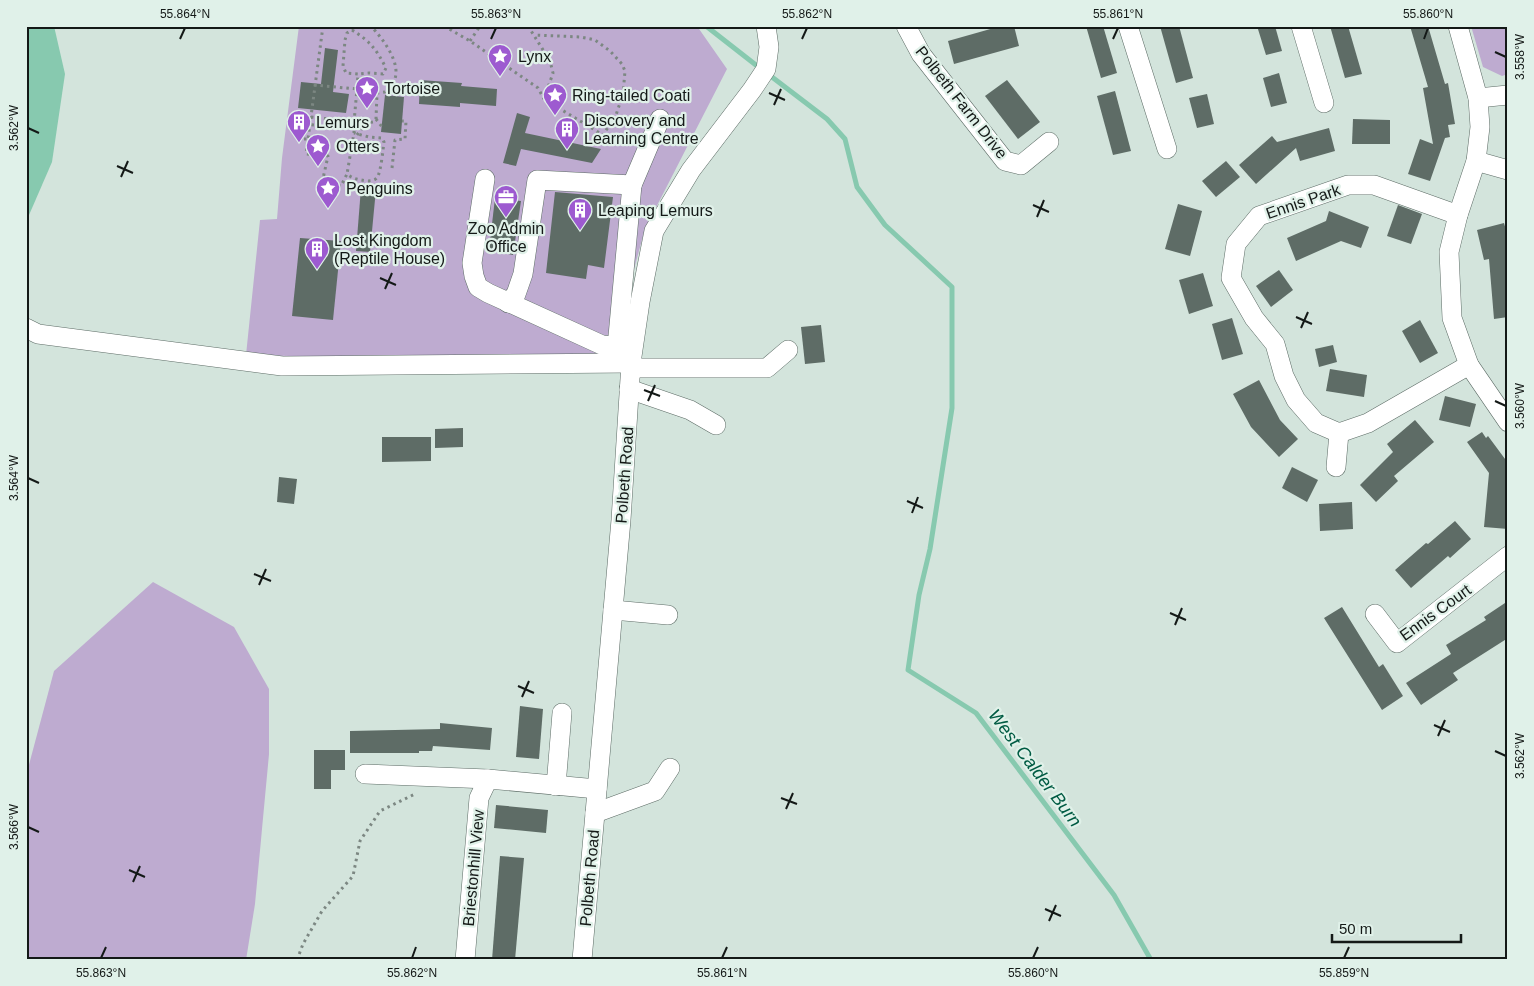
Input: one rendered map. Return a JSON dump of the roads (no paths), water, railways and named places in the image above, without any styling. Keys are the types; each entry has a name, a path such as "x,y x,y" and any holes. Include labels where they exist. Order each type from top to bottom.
{"street":[{"name":"Polbeth Road","path":"582,960 622,514 629,389 628,356 654,231 691,170 766,69 769,47 766,26"},
{"name":"Polbeth Farm Drive","path":"906,26 920,54 1005,161 1021,164 1049,142"},
{"path":"1128,26 1167,149"},
{"path":"1301,26 1324,103"},
{"path":"1458,26 1478,98 1480,127 1476,161 1458,215 1449,252 1452,318 1469,365 1508,422"},
{"path":"1478,98 1508,95"},
{"path":"628,356 632,185 660,119"},
{"path":"1476,161 1508,170"},
{"path":"485,179 472,263 478,287 508,303 628,356"},
{"path":"508,303 516,294 523,274 538,180 632,185"},
{"name":"Ennis Park","path":"1340,433 1316,423 1296,400 1284,376 1275,344 1254,318 1231,278 1236,244 1259,216 1348,185 1374,185 1458,215"},
{"path":"26,328 38,334 282,366 628,356 767,368 788,350"},
{"path":"1336,467 1340,433 1368,423 1469,365"},
{"path":"629,389 690,410 716,425"},
{"name":"Ennis Court","path":"1375,614 1397,643 1504,559"},
{"path":"613,610 668,615"},
{"path":"556,786 562,713"},
{"path":"595,813 655,791 670,768"},
{"path":"365,774 488,780 597,789"},
{"name":"Briestonhill View","path":"465,960 478,798 488,780"}],"waterway":[{"name":"West Calder Burn","path":"706,26 761,69"},
{"name":"West Calder Burn","path":"768,74 827,119 845,139 857,187 885,225 952,287 952,408 930,549 919,595 908,670 976,713 1114,895 1151,960"}],"place":[{"name":"Lynx","path":"500,77"},
{"name":"Tortoise","path":"367,109"},
{"name":"Ring-tailed Coati","path":"555,116"},
{"name":"Lemurs","path":"299,143"},
{"name":"Discovery and Learning Centre","path":"567,150"},
{"name":"Otters","path":"318,167"},
{"name":"Penguins","path":"328,209"},
{"name":"Zoo Admin Office","path":"506,218"},
{"name":"Leaping Lemurs","path":"580,231"},
{"name":"Lost Kingdom (Reptile House)","path":"317,270"}]}
